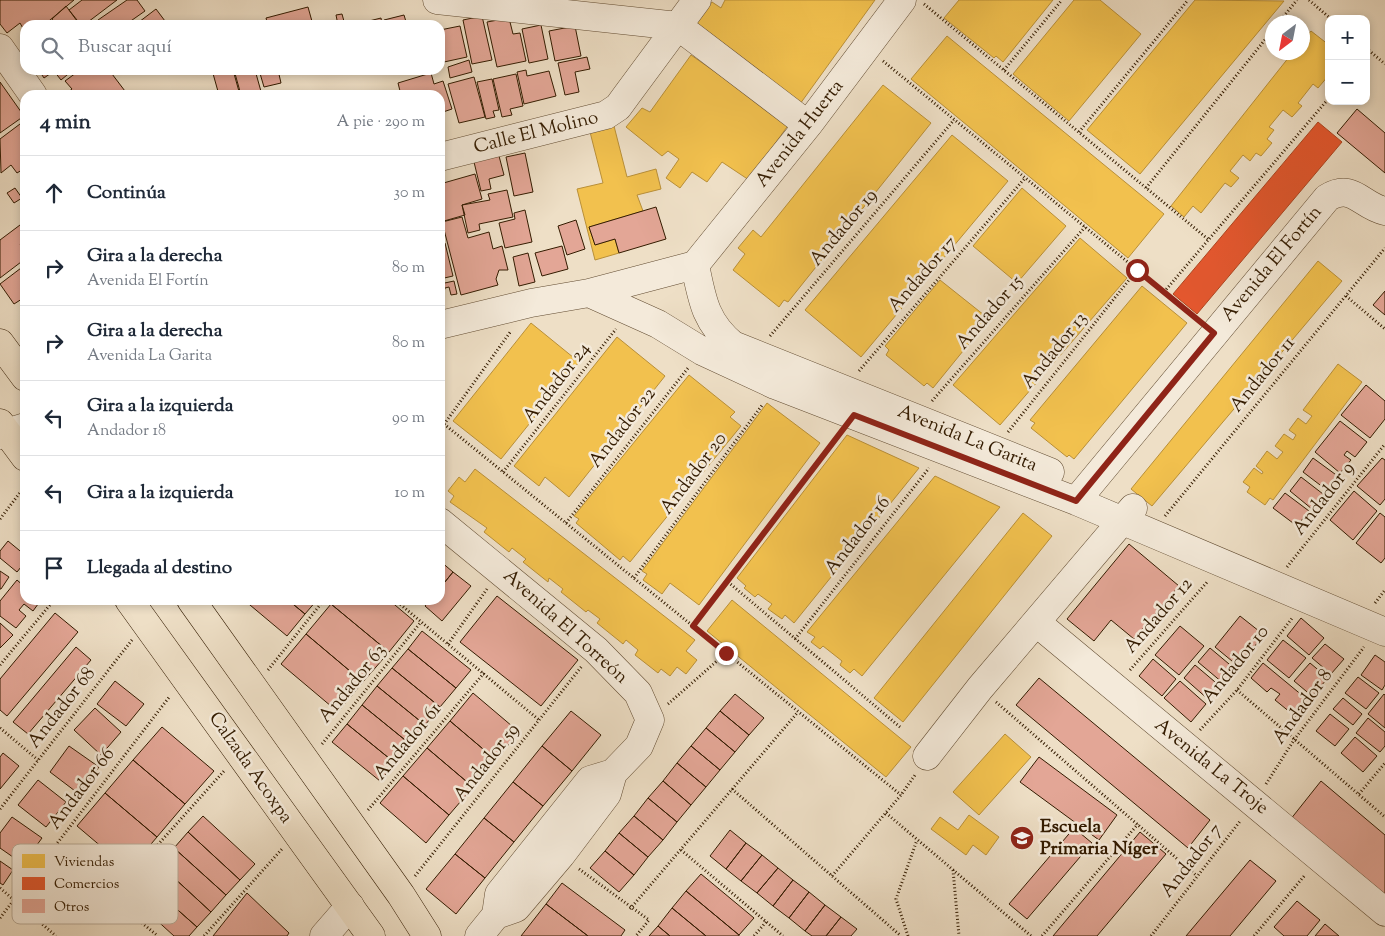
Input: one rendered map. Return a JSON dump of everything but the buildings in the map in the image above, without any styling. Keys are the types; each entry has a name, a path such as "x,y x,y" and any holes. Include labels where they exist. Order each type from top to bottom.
{"main road":[{"path":"0,343 20,370"},
{"path":"8,430 20,449"},
{"name":"Calzada Acoxpa","path":"133,605 372,936"},
{"path":"196,605 401,895 427,936"}],"street":[{"path":"437,0 678,26 808,126"},
{"name":"Calle El Molino","path":"445,156 606,116 618,107 697,0"},
{"name":"Avenida Huerta","path":"696,265 808,126 902,0"},
{"path":"0,48 29,90"},
{"name":"Avenida El Fortín","path":"1081,494 1327,198 1338,191 1347,192 1382,215"},
{"path":"445,324 531,303 589,293 696,265"},
{"name":"Avenida La Garita","path":"696,265 705,309 714,327 733,345 842,391 994,449 1081,494 1128,514 1224,562 1307,599 1383,625"},
{"name":"Avenida La Garita","path":"589,293 658,324 702,350 775,385 942,450 1081,494"},
{"path":"927,756 980,688 1128,514"},
{"name":"Avenida La Garita","path":"1128,514 1162,519 1284,571 1383,625"},
{"name":"Avenida El Torreón","path":"445,526 501,570 596,650 638,693 650,720"},
{"name":"Avenida La Troje","path":"1037,623 1385,912"},
{"path":"488,926 499,894 590,780 613,772 639,746 650,720"},
{"path":"488,926 516,908 561,855 608,794 613,772"},
{"path":"324,936 350,906"}],"path":[{"path":"919,0 1209,240"},
{"path":"1004,70 1062,0"},
{"path":"1079,132 1188,0"},
{"path":"1285,15 1297,0"},
{"path":"1309,0 1326,15"},
{"path":"1146,188 1265,40"},
{"path":"867,48 1214,333"},
{"path":"1370,53 1385,64"},
{"path":"1164,292 1325,103"},
{"name":"Andador 19","path":"753,354 954,120"},
{"name":"Andador 17","path":"842,391 1025,178"},
{"name":"Andador 15","path":"918,419 1085,227"},
{"name":"Andador 11","path":"1162,519 1385,248"},
{"name":"Andador 13","path":"994,449 1137,270"},
{"path":"1346,296 1385,329"},
{"path":"445,423 531,303"},
{"name":"Andador 24","path":"503,472 631,311"},
{"name":"Andador 22","path":"566,523 702,350"},
{"name":"Andador 20","path":"634,578 775,385"},
{"path":"693,626 854,415"},
{"path":"445,425 901,795"},
{"name":"Andador 9","path":"1284,571 1385,444"},
{"name":"Andador 16","path":"795,639 942,450"},
{"path":"0,519 20,493"},
{"name":"Andador 12","path":"1114,688 1224,562"},
{"path":"448,644 501,570"},
{"path":"728,582 900,727"},
{"name":"Andador 10","path":"1184,747 1237,690 1307,599"},
{"path":"0,666 50,605"},
{"path":"254,688 320,605"},
{"path":"401,605 539,720"},
{"name":"Andador 63","path":"307,762 421,622"},
{"name":"Andador 68","path":"0,809 2,804 146,624"},
{"name":"Andador 8","path":"1254,803 1294,740 1383,625"},
{"name":"Andador 59","path":"401,895 596,650"},
{"path":"650,720 726,653"},
{"name":"Andador 61","path":"353,829 484,673"},
{"name":"Andador 66","path":"57,844 185,676"},
{"path":"980,688 1197,876"},
{"path":"1237,690 1385,816"},
{"path":"630,908 798,712"},
{"path":"0,728 38,760"},
{"path":"158,844 240,753"},
{"path":"832,876 901,795 927,756"},
{"path":"1359,794 1385,763"},
{"path":"732,790 901,936"},
{"name":"Andador 7","path":"1151,936 1254,803"},
{"path":"886,813 1032,936"},
{"path":"1042,936 1138,824"},
{"path":"204,936 296,833"},
{"path":"908,936 896,899 917,839"},
{"path":"680,850 783,936"},
{"path":"561,855 630,908 649,920 636,936"},
{"path":"1254,936 1320,857"},
{"path":"952,869 959,936"},
{"path":"0,888 12,898"},
{"name":"Andador 66","path":"0,918 12,903"},
{"path":"754,936 766,922"},
{"path":"42,924 56,936"},
{"path":"144,924 158,936"}],"place":[{"name":"Escuela Primaria Níger","path":"1022,838"}],"route":[{"path":"726,653 693,626 854,415 1076,501 1214,333 1137,270"}]}
